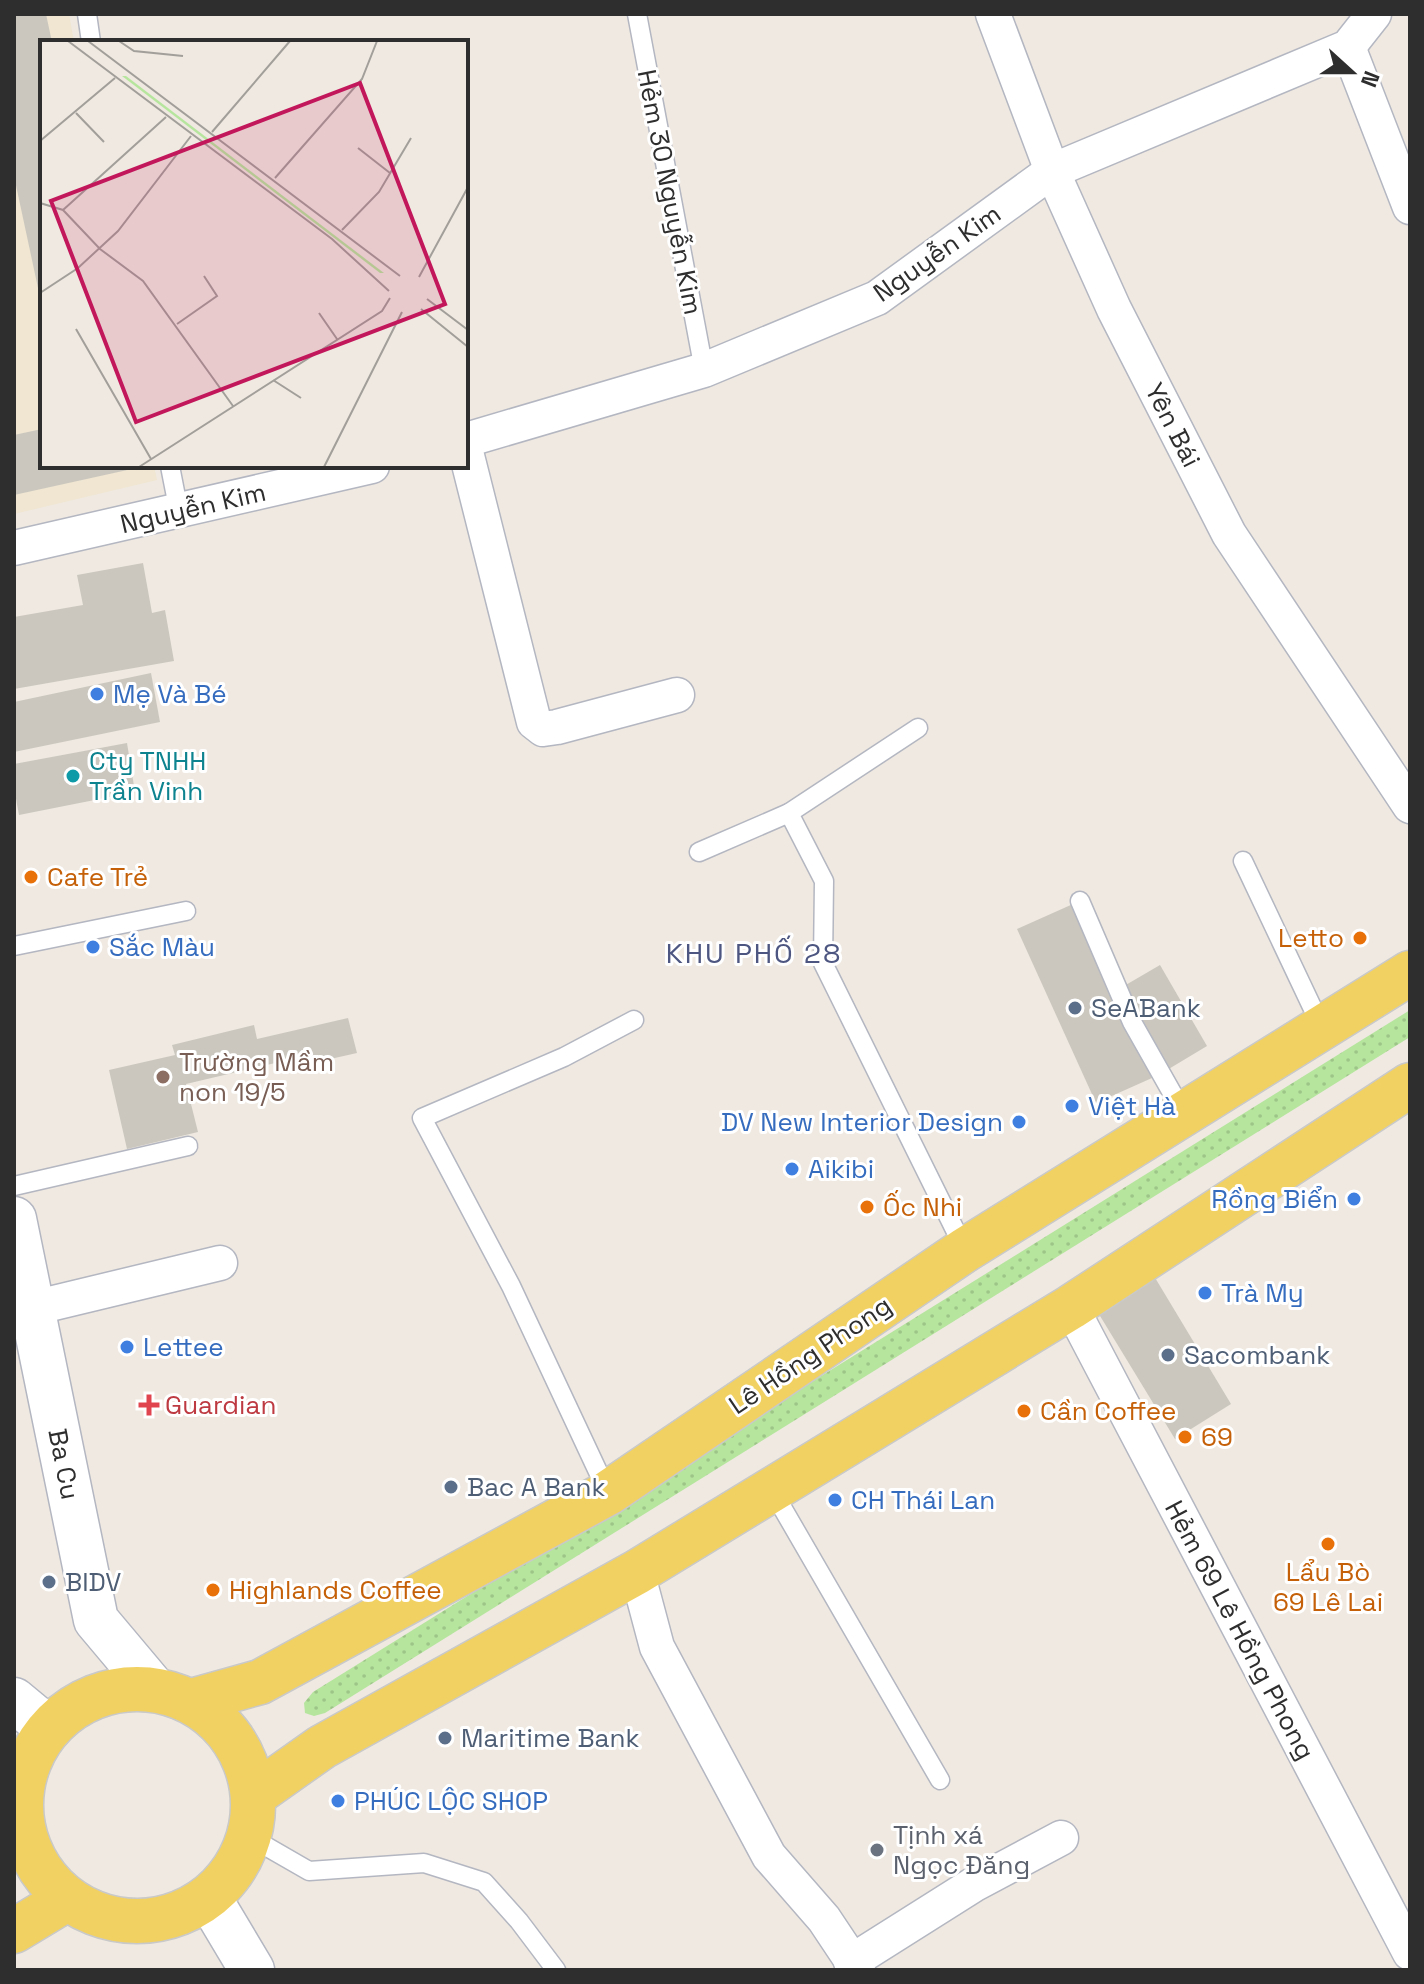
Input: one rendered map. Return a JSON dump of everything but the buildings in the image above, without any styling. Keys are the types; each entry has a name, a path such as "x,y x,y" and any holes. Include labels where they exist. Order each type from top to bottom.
{"main road":[{"name":"Lê Hồng Phong","path":"173,1695 260,1682 608,1493 965,1250 1410,973"},
{"path":"251,1816 322,1747 637,1572 772,1490 1071,1307 1410,1085"},
{"name":"Ba Cu","path":"14,1219 96,1620 173,1695"},
{"path":"115,1690 173,1695 223,1725 244,1757 251,1816 234,1869 209,1898 175,1915 138,1922 101,1916 67,1899 40,1872 20,1843 21,1799 29,1762 49,1729 78,1704 115,1690"},
{"path":"14,1700 49,1729"},
{"path":"209,1898 252,1970"},
{"path":"14,1931 67,1899"}],"street":[{"name":"Yên Bái","path":"993,14 1052,171 1114,309 1229,534 1410,806"},
{"path":"1374,14 1348,47 1410,207"},
{"name":"Nguyễn Kim","path":"468,439 704,370 877,298 1052,171 1348,47"},
{"path":"468,460 534,722 543,729 557,727 677,695"},
{"name":"Nguyễn Kim","path":"14,548 364,468"},
{"path":"33,1308 220,1263"},
{"name":"Hẻm 69 Lê Hồng Phong","path":"1071,1307 1410,1953"},
{"path":"637,1572 657,1647 769,1856 824,1919 854,1966 973,1885 1061,1838"}],"lane":[{"path":"87,14 91,40"},
{"name":"Hẻm 30 Nguyễn Kim","path":"637,14 704,370"},
{"path":"170,468 179,512"},
{"path":"699,852 789,813 918,728"},
{"path":"789,813 824,881 823,963 965,1250"},
{"path":"1243,861 1322,1028"},
{"path":"1080,901 1132,1022 1184,1114"},
{"path":"14,946 186,911"},
{"path":"608,1493 511,1286 422,1118 564,1057 634,1020"},
{"path":"14,1186 188,1146"},
{"path":"772,1490 940,1780"},
{"path":"251,1816 309,1871 424,1863 484,1882 556,1970"}],"shaded area":[{"path":"14,14 69,14 74,40 40,40 40,468 154,468 157,480 14,514"}],"green space":[{"path":"1410,1010 1410,1037 325,1713 314,1716 305,1713 304,1703 313,1692"}],"place":[{"name":"Mẹ Và Bé","path":"97,694"},
{"name":"Cty TNHH Trần Vinh","path":"73,776"},
{"name":"Cafe Trẻ","path":"31,877"},
{"name":"Letto","path":"1360,938"},
{"name":"Sắc Màu","path":"93,947"},
{"name":"SeABank","path":"1075,1008"},
{"name":"Trường Mầm non 19/5","path":"163,1077"},
{"name":"Việt Hà","path":"1072,1106"},
{"name":"DV New Interior Design","path":"1019,1122"},
{"name":"Aikibi","path":"792,1169"},
{"name":"Rồng Biển","path":"1354,1199"},
{"name":"Ốc Nhi","path":"867,1207"},
{"name":"Trà My","path":"1205,1293"},
{"name":"Lettee","path":"127,1347"},
{"name":"Sacombank","path":"1168,1355"},
{"name":"Guardian","path":"149,1405"},
{"name":"Cần Coffee","path":"1024,1411"},
{"name":"69","path":"1185,1437"},
{"name":"Bac A Bank","path":"451,1487"},
{"name":"CH Thái Lan","path":"835,1500"},
{"name":"Lẩu Bò 69 Lê Lai","path":"1328,1544"},
{"name":"BIDV","path":"49,1582"},
{"name":"Highlands Coffee","path":"213,1590"},
{"name":"Maritime Bank","path":"445,1738"},
{"name":"PHÚC LỘC SHOP","path":"338,1801"},
{"name":"Tịnh xá Ngọc Đăng","path":"877,1850"}],"district":[{"name":"KHU PHỐ 28","path":"754,953"}]}
